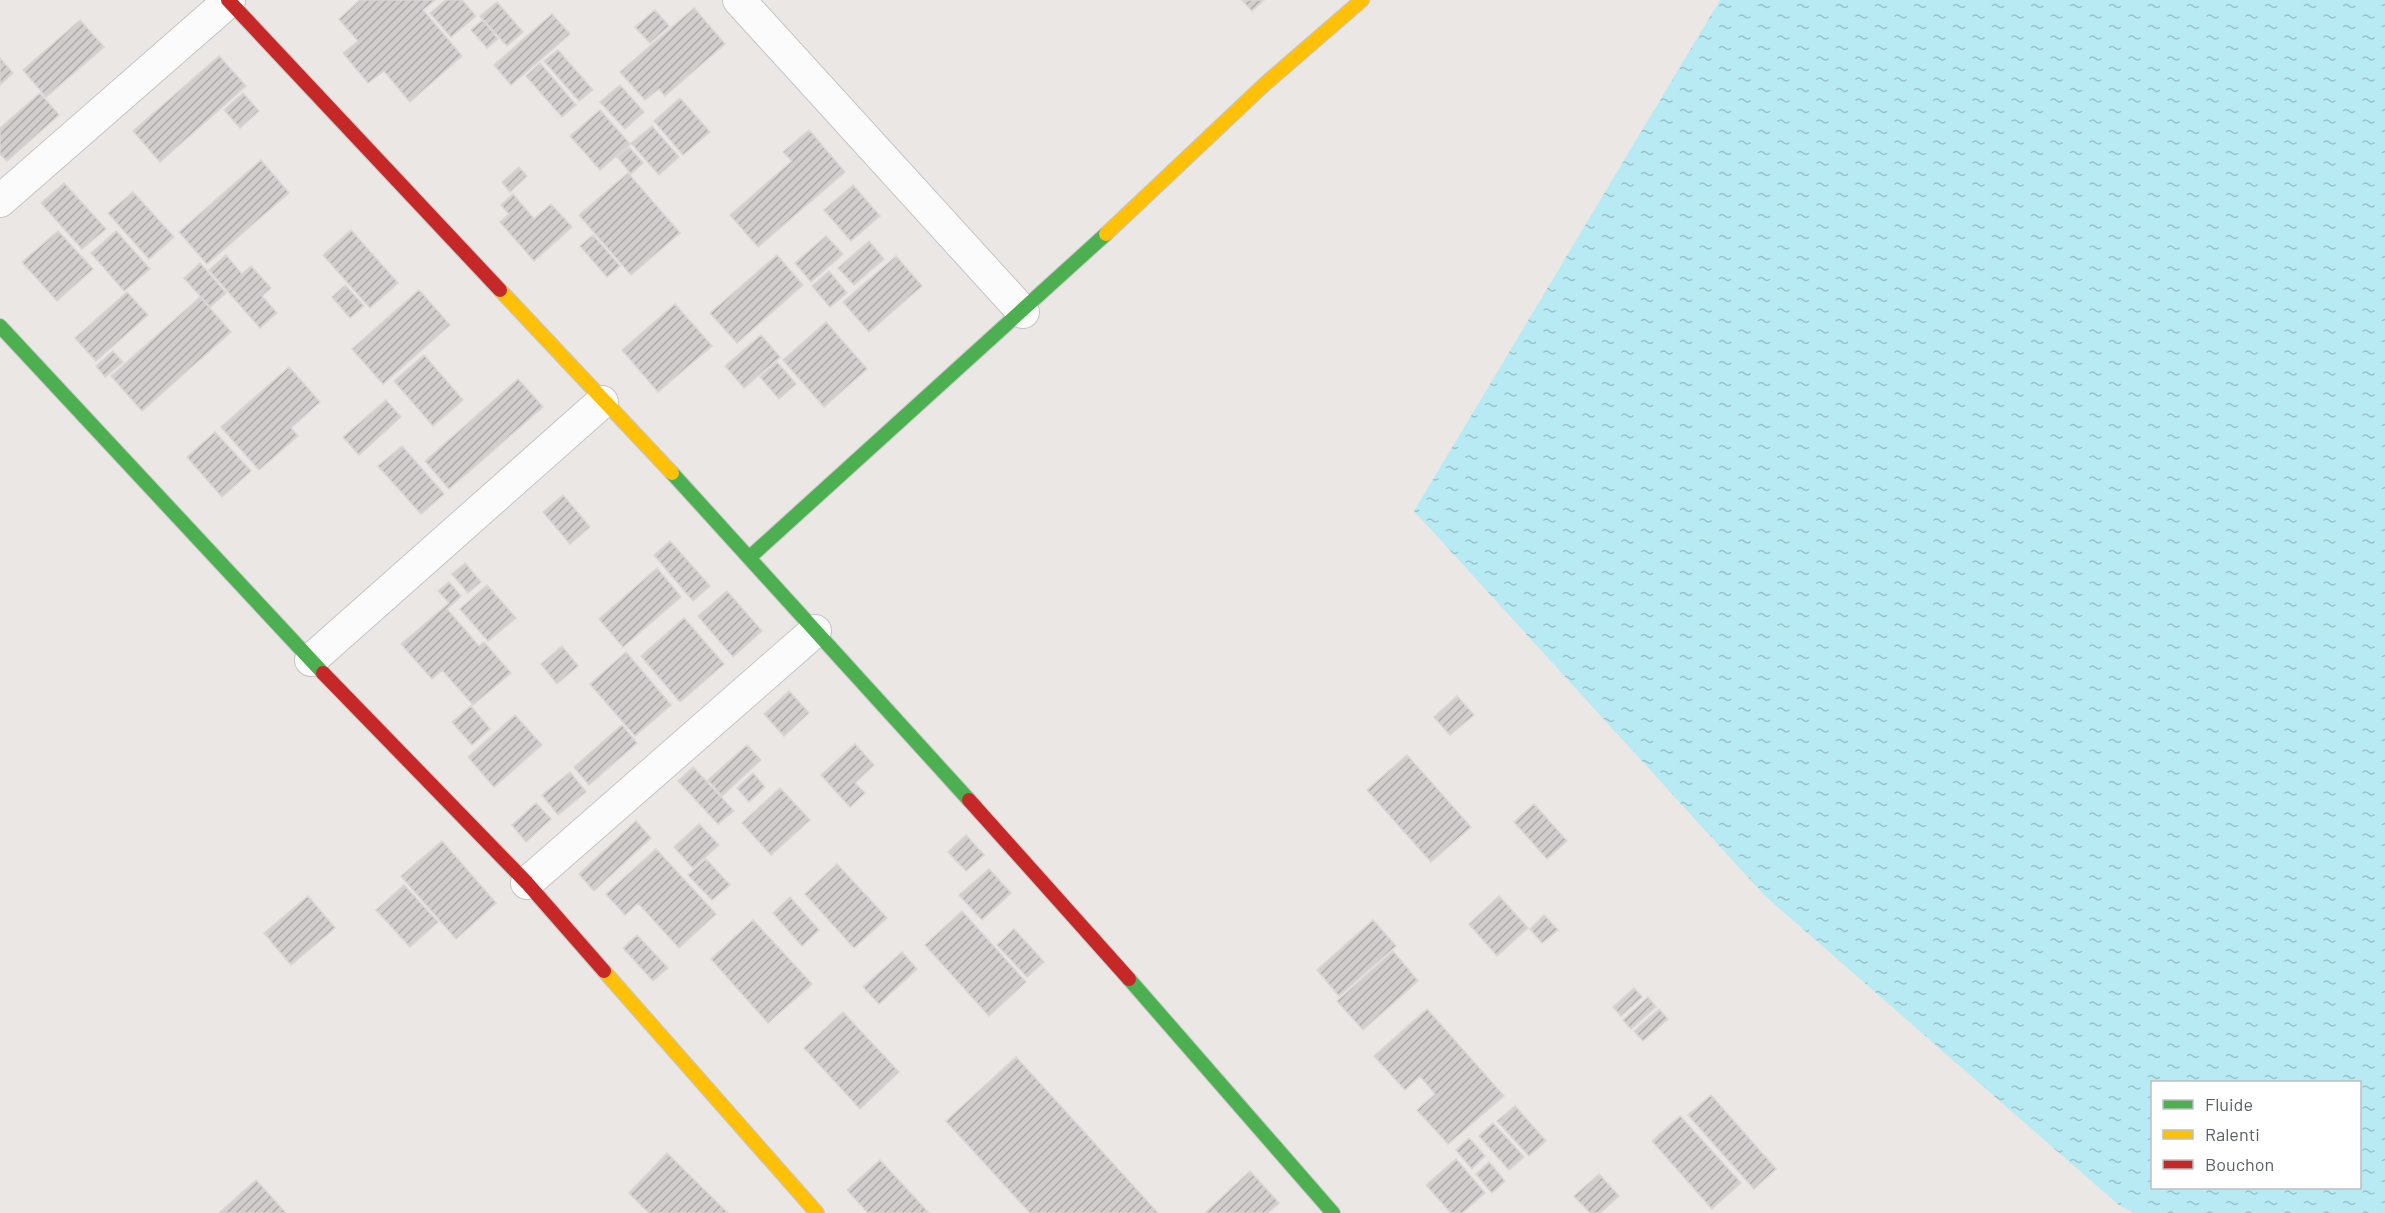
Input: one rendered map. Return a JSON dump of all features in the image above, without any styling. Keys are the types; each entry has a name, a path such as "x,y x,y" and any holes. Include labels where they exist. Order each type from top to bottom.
{"street":[{"path":"0,201 228,0 602,402 750,557 1073,915 1333,1213"},
{"path":"739,0 1023,312"},
{"path":"750,557 1023,312 1265,84 1362,0"},
{"path":"0,326 311,660 527,883 817,1213"},
{"path":"311,660 602,402"},
{"path":"527,883 815,631"}],"water":[{"path":"1720,0 2385,0 2385,1213 2135,1213 2120,1206 1765,896 1414,511"}],"building":[{"path":"360,0 435,0 423,10 462,56 410,102 384,71 368,83 343,53 358,41 339,19"},
{"path":"446,0 462,0 476,16 451,37 430,13"},
{"path":"1242,0 1264,0 1252,11"},
{"path":"497,2 523,32 507,46 480,16"},
{"path":"694,8 725,44 665,96 659,89 645,100 620,72"},
{"path":"655,10 669,26 650,43 635,27"},
{"path":"552,14 570,34 511,85 494,65"},
{"path":"80,20 104,47 46,97 23,70"},
{"path":"483,20 498,39 487,48 471,30"},
{"path":"558,50 593,90 579,101 544,61"},
{"path":"219,56 246,86 160,162 133,131"},
{"path":"0,58 13,73 0,85"},
{"path":"540,63 576,105 562,117 526,76"},
{"path":"620,85 644,112 625,129 600,102"},
{"path":"40,93 59,115 7,161 0,154 0,128"},
{"path":"243,93 259,111 240,128 224,110"},
{"path":"680,98 710,132 683,155 654,121"},
{"path":"600,110 630,144 600,170 570,136"},
{"path":"652,126 679,157 659,175 631,143"},
{"path":"809,130 845,172 758,247 730,215 792,161 783,152"},
{"path":"629,147 643,163 631,174 617,157"},
{"path":"261,160 289,193 207,264 179,232"},
{"path":"519,167 527,176 510,192 502,182"},
{"path":"628,173 680,233 631,275 579,215"},
{"path":"64,183 106,229 82,249 41,203"},
{"path":"853,185 880,216 851,241 824,210"},
{"path":"133,192 174,237 149,259 108,213"},
{"path":"513,194 534,219 551,204 572,227 534,261 500,222 509,214 501,205"},
{"path":"351,230 398,283 370,308 323,255"},
{"path":"58,231 93,269 57,301 22,262"},
{"path":"116,231 150,269 124,291 91,253"},
{"path":"593,235 620,266 607,277 580,246"},
{"path":"826,236 843,254 811,282 795,263"},
{"path":"869,241 884,259 854,285 838,268"},
{"path":"226,255 242,274 251,266 271,288 262,296 277,313 260,328 209,270"},
{"path":"777,255 803,285 737,343 710,313"},
{"path":"896,256 922,286 869,332 843,302"},
{"path":"200,263 226,293 210,307 184,278"},
{"path":"829,271 847,293 830,307 812,286"},
{"path":"345,285 364,306 350,318 332,297"},
{"path":"419,290 450,325 383,384 352,349"},
{"path":"127,292 148,315 96,361 75,338"},
{"path":"200,297 231,332 142,411 111,376"},
{"path":"675,304 712,346 658,392 622,350"},
{"path":"826,322 867,369 824,407 783,360"},
{"path":"761,335 780,357 744,388 725,366"},
{"path":"113,351 123,362 105,377 96,366"},
{"path":"424,355 463,400 433,426 394,381"},
{"path":"777,362 796,384 779,399 760,377"},
{"path":"289,367 320,402 291,428 298,436 259,470 221,427"},
{"path":"518,379 543,407 449,489 425,461"},
{"path":"386,400 401,417 359,455 343,437"},
{"path":"215,432 251,471 222,497 187,457"},
{"path":"402,446 444,494 421,514 378,466"},
{"path":"563,495 590,527 570,544 543,512"},
{"path":"670,541 710,586 693,601 654,555"},
{"path":"465,563 481,582 468,593 452,574"},
{"path":"657,568 681,597 623,647 599,619"},
{"path":"449,582 461,596 447,609 479,646 484,642 511,673 473,705 442,670 432,679 401,644 449,603 438,591"},
{"path":"487,585 516,618 488,641 460,609"},
{"path":"727,591 762,631 733,657 698,616"},
{"path":"684,618 724,664 680,702 641,656"},
{"path":"562,646 578,666 557,684 541,664"},
{"path":"626,652 671,705 635,736 590,684"},
{"path":"789,691 809,713 784,736 764,714"},
{"path":"1457,696 1474,715 1450,735 1434,717"},
{"path":"471,706 490,729 472,745 452,722"},
{"path":"515,715 542,745 494,787 468,757"},
{"path":"622,725 637,743 589,785 574,767"},
{"path":"855,744 874,765 855,783 865,793 850,807 821,775"},
{"path":"747,745 761,760 722,796 708,780"},
{"path":"1407,755 1471,827 1431,862 1367,790"},
{"path":"693,767 734,811 718,824 678,781"},
{"path":"570,772 586,792 558,815 542,795"},
{"path":"753,773 765,787 749,802 737,788"},
{"path":"780,788 810,820 771,855 742,823"},
{"path":"536,803 551,819 526,842 512,825"},
{"path":"1534,804 1567,841 1547,859 1514,822"},
{"path":"636,821 651,838 594,891 579,874"},
{"path":"699,824 719,845 693,868 674,847"},
{"path":"966,835 984,855 966,871 948,852"},
{"path":"442,841 496,903 456,939 401,876"},
{"path":"656,849 716,914 679,948 638,903 625,915 606,894"},
{"path":"706,859 730,885 712,900 688,875"},
{"path":"837,864 887,918 854,948 805,894"},
{"path":"989,869 1011,893 982,920 959,895"},
{"path":"404,885 438,922 410,947 376,910"},
{"path":"308,896 335,928 291,965 264,933"},
{"path":"1499,896 1528,928 1497,956 1469,924"},
{"path":"790,897 819,930 802,946 773,913"},
{"path":"962,911 1026,982 989,1016 925,945"},
{"path":"1544,915 1558,930 1542,943 1530,929"},
{"path":"753,920 812,984 768,1023 711,959"},
{"path":"1373,920 1396,946 1339,996 1317,970"},
{"path":"1014,929 1044,962 1027,977 997,945"},
{"path":"637,935 668,968 653,981 623,948"},
{"path":"1393,951 1418,981 1363,1030 1337,1001"},
{"path":"902,952 917,969 879,1004 863,987"},
{"path":"1634,988 1642,997 1621,1016 1613,1007"},
{"path":"1648,997 1656,1007 1631,1029 1623,1020"},
{"path":"1427,1009 1504,1096 1448,1144 1417,1110 1435,1094 1420,1076 1405,1090 1374,1056"},
{"path":"1659,1009 1668,1019 1643,1041 1634,1031"},
{"path":"843,1012 899,1072 860,1109 804,1048"},
{"path":"1016,1057 1158,1213 1030,1213 946,1121"},
{"path":"1711,1095 1776,1169 1754,1189 1688,1115"},
{"path":"1515,1106 1546,1141 1529,1156 1497,1121"},
{"path":"1680,1116 1741,1183 1712,1209 1652,1141"},
{"path":"1493,1123 1524,1157 1509,1170 1479,1136"},
{"path":"1469,1138 1485,1156 1472,1169 1456,1150"},
{"path":"667,1153 728,1213 649,1213 629,1193"},
{"path":"1456,1159 1485,1193 1462,1213 1451,1213 1426,1185"},
{"path":"880,1160 929,1213 868,1213 847,1190"},
{"path":"1489,1162 1505,1181 1492,1193 1476,1174"},
{"path":"1250,1171 1279,1203 1268,1213 1205,1213"},
{"path":"1599,1174 1619,1196 1600,1213 1590,1213 1574,1196"},
{"path":"256,1180 286,1213 219,1213"}],"traffic: fast":[{"path":"750,557 1106,234"},
{"path":"0,326 323,673"},
{"path":"672,473 969,800"},
{"path":"1129,979 1333,1213"}],"traffic: slow":[{"path":"1106,234 1265,84 1362,0"},
{"path":"500,290 672,473"},
{"path":"604,971 817,1213"}],"traffic: jam":[{"path":"228,0 500,290"},
{"path":"323,673 527,883 604,971"},
{"path":"969,800 1129,979"}]}
